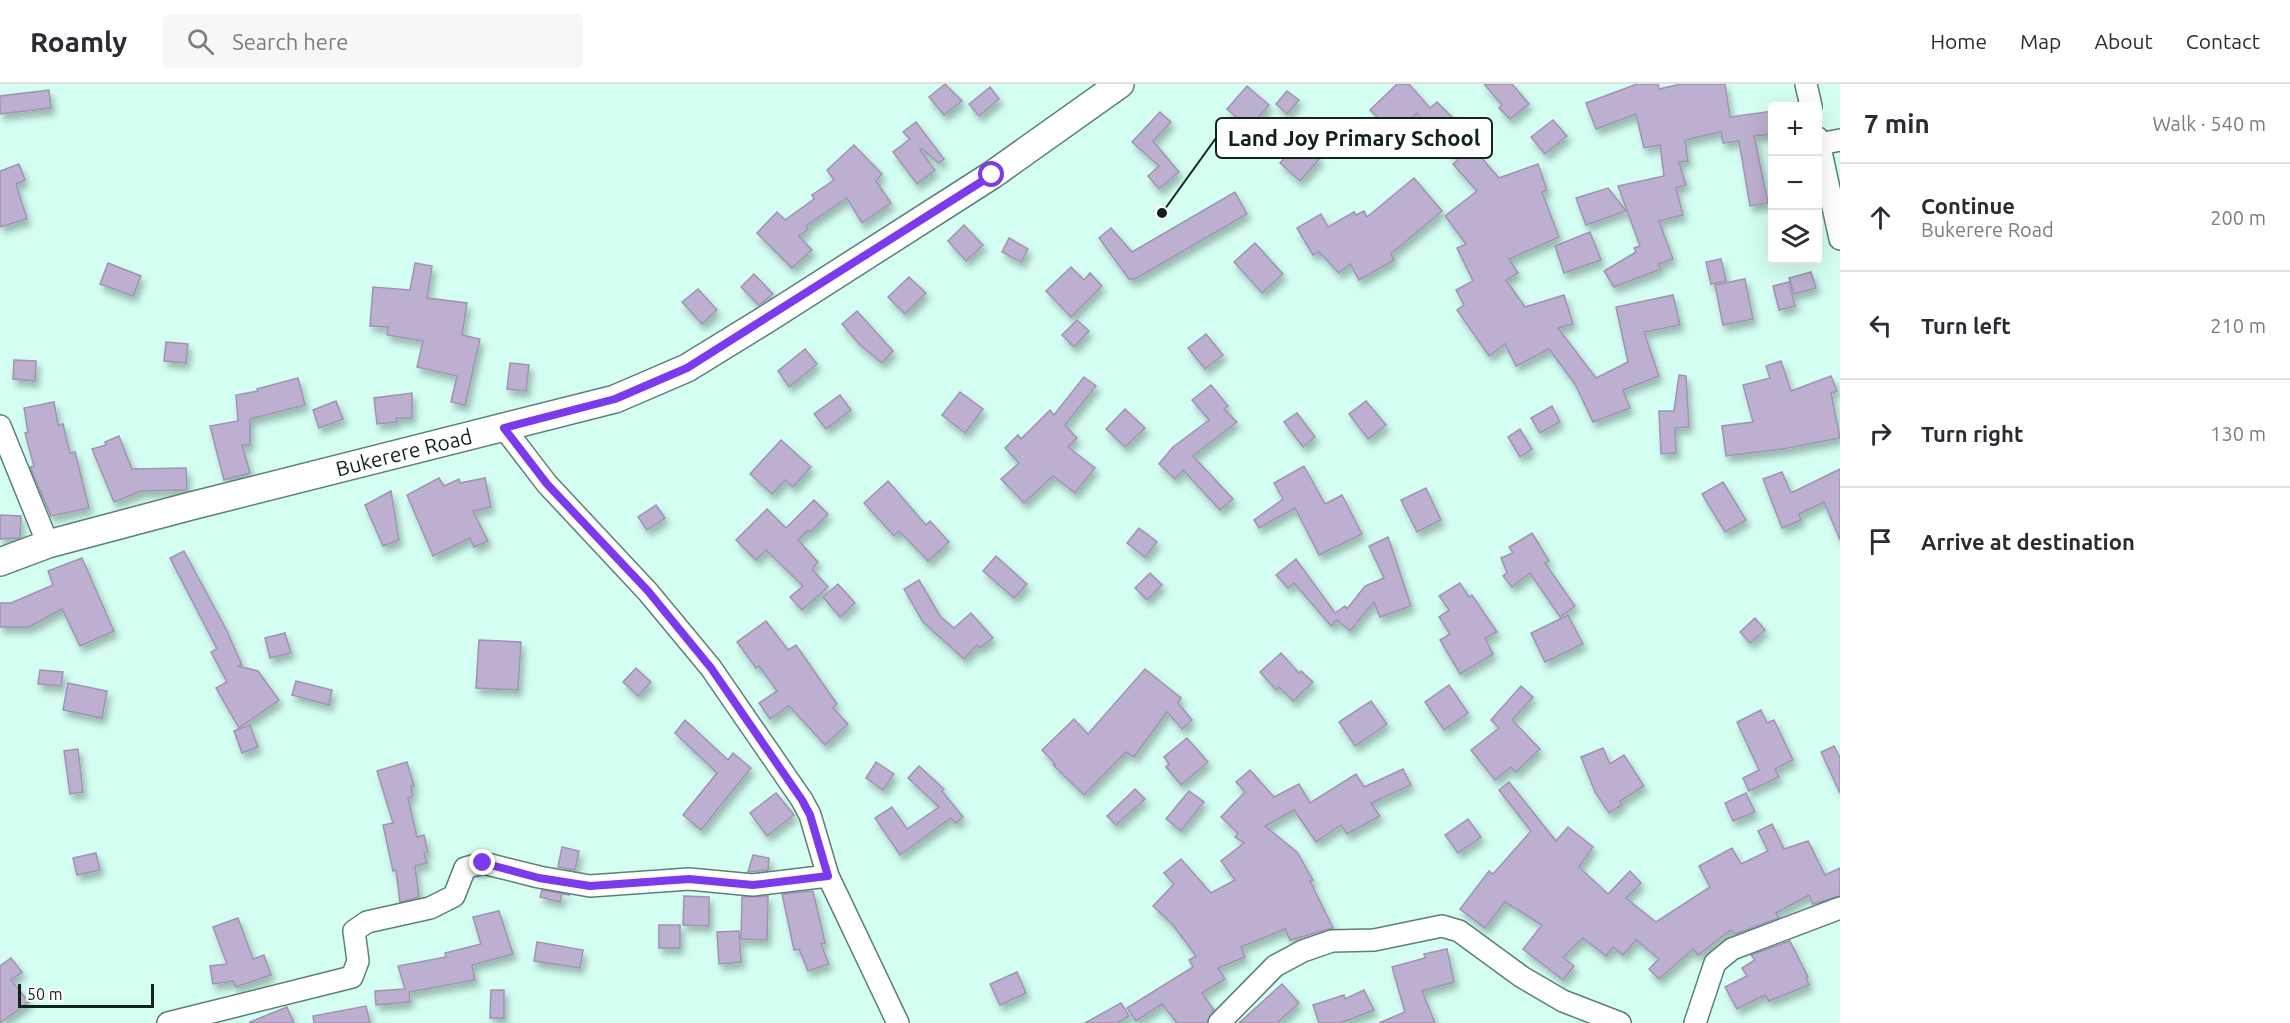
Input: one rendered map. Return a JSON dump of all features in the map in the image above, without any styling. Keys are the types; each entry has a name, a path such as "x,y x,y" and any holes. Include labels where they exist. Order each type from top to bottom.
{"street":[{"name":"Bukerere Road","path":"0,562 48,544 615,399 687,368 992,175 1120,84"},
{"path":"1806,84 1810,102"},
{"path":"1829,140 1840,239"},
{"path":"0,426 48,544"},
{"path":"504,428 547,484 648,591 711,668 802,800 810,815 828,876 898,1023"},
{"path":"168,1023 352,977 358,961 354,932 367,922 430,908 454,896 465,868 483,863 539,878 590,886 689,879 753,885 828,876"},
{"path":"1695,1023 1715,963 1722,956 1732,949 1840,908"},
{"path":"1219,1023 1275,966 1303,951 1332,941 1374,940 1442,926 1459,931 1522,977 1563,1001 1620,1023"}],"building":[{"path":"945,84 962,101 944,115 929,97"},
{"path":"1397,84 1409,84 1430,108 1437,102 1454,119 1463,131 1460,133 1499,178 1538,164 1547,190 1542,192 1559,237 1509,259 1518,273 1506,280 1525,307 1564,295 1573,324 1558,328 1596,378 1628,362 1616,307 1673,295 1680,325 1644,332 1659,376 1623,390 1630,408 1593,422 1575,384 1549,349 1516,366 1505,344 1489,356 1457,310 1464,305 1456,290 1473,281 1457,248 1466,244 1445,216 1477,191 1453,164 1458,160 1417,113 1395,135 1370,110"},
{"path":"1484,84 1512,84 1529,104 1510,119 1499,108 1502,105"},
{"path":"1637,84 1658,84 1659,89 1681,84 1725,84 1730,117 1768,112 1768,135 1754,136 1768,203 1750,206 1739,141 1723,143 1721,132 1685,140 1688,161 1679,162 1686,185 1676,188 1683,215 1659,221 1673,259 1659,264 1661,269 1614,287 1604,271 1636,252 1634,248 1640,246 1618,186 1664,176 1660,145 1644,148 1636,114 1596,129 1586,103"},
{"path":"1247,86 1269,105 1249,128 1227,109"},
{"path":"990,87 999,99 979,116 969,104"},
{"path":"49,90 51,108 0,114 0,96"},
{"path":"1287,91 1299,100 1287,114 1276,104"},
{"path":"1160,112 1171,122 1153,141 1179,172 1159,189 1148,176 1159,166 1132,142"},
{"path":"1553,120 1567,136 1545,154 1531,137"},
{"path":"916,122 944,159 939,163 922,149 920,150 935,170 917,184 893,152 910,139 903,132"},
{"path":"1300,141 1320,158 1300,181 1280,163"},
{"path":"854,145 882,174 876,181 891,203 862,223 847,198 806,226 808,229 799,236 812,250 792,268 757,233 777,212 785,220 814,199 812,195 834,180 827,170"},
{"path":"19,164 25,180 16,184 27,219 0,227 0,171"},
{"path":"1414,178 1442,211 1391,254 1394,260 1359,280 1350,264 1339,273 1319,252 1313,255 1297,228 1321,214 1328,227 1354,212 1356,215 1364,211 1367,217"},
{"path":"1608,188 1626,211 1586,225 1576,198"},
{"path":"1235,192 1247,214 1135,279 1129,279 1099,238 1111,228 1132,252"},
{"path":"964,225 983,245 966,261 948,241"},
{"path":"1590,232 1601,260 1564,273 1555,246"},
{"path":"1009,238 1028,249 1021,262 1002,252"},
{"path":"1255,243 1283,274 1262,293 1234,262"},
{"path":"1721,259 1726,281 1711,284 1706,262"},
{"path":"108,263 141,276 133,296 100,284"},
{"path":"415,263 432,266 427,298 467,303 462,335 480,339 465,405 451,402 457,376 417,367 423,341 387,335 388,327 370,326 373,287 410,290"},
{"path":"1071,267 1084,280 1090,273 1102,286 1071,317 1046,291"},
{"path":"1811,272 1816,288 1794,294 1789,278"},
{"path":"754,274 773,294 759,305 741,287"},
{"path":"909,277 926,293 905,314 888,297"},
{"path":"1745,279 1753,319 1723,325 1715,285"},
{"path":"1789,282 1795,306 1779,310 1773,286"},
{"path":"698,289 717,310 702,324 682,302"},
{"path":"857,311 893,351 882,363 860,345 842,324"},
{"path":"1077,320 1089,331 1074,347 1062,335"},
{"path":"1206,334 1223,355 1205,369 1188,348"},
{"path":"166,342 188,344 186,363 164,361"},
{"path":"805,349 817,364 789,387 778,371"},
{"path":"14,360 36,361 35,381 13,379"},
{"path":"1781,361 1791,391 1831,376 1837,391 1831,393 1840,438 1783,449 1726,456 1722,426 1753,422 1743,385 1770,378 1766,366"},
{"path":"510,363 529,365 526,391 507,389"},
{"path":"1679,375 1686,376 1689,427 1675,428 1676,453 1661,454 1659,411 1674,411"},
{"path":"1084,377 1096,386 1065,425 1077,438 1068,447 1095,468 1075,493 1053,476 1024,503 1001,479 1019,463 1005,448 1018,435 1021,439 1050,410 1054,415"},
{"path":"298,378 305,405 250,419 250,445 242,445 250,473 224,480 210,426 238,421 236,395 258,391 257,389"},
{"path":"1211,385 1228,406 1224,409 1237,422 1193,456 1233,499 1220,510 1183,470 1175,479 1159,464 1173,447 1209,420 1192,400"},
{"path":"960,392 983,409 965,433 942,415"},
{"path":"412,393 412,418 396,418 397,422 377,424 374,398"},
{"path":"840,395 851,410 826,429 814,414"},
{"path":"336,401 343,419 319,428 313,410"},
{"path":"1366,401 1386,425 1368,439 1349,414"},
{"path":"54,402 58,425 63,424 70,453 75,452 89,508 51,516 30,467 34,466 25,433 28,432 24,408"},
{"path":"1552,406 1560,422 1540,433 1531,418"},
{"path":"1125,409 1145,428 1125,447 1106,429"},
{"path":"1297,413 1315,437 1303,447 1284,422"},
{"path":"1520,429 1532,449 1520,457 1508,437"},
{"path":"119,436 132,469 186,468 187,490 141,491 114,502 92,449 106,445 105,442"},
{"path":"781,440 811,467 793,487 785,480 772,494 750,474"},
{"path":"1304,466 1325,504 1342,495 1362,534 1319,555 1295,508 1259,528 1254,520 1283,499 1274,483"},
{"path":"1840,469 1840,540 1824,502 1799,514 1801,520 1782,528 1763,479 1782,472 1791,493"},
{"path":"439,478 444,486 459,479 460,483 485,478 491,507 473,511 488,541 474,547 470,538 433,556 407,495"},
{"path":"888,481 926,525 930,521 949,542 928,561 899,531 894,536 864,503"},
{"path":"1723,482 1746,520 1725,532 1702,494"},
{"path":"1426,488 1441,520 1417,532 1401,500"},
{"path":"391,491 399,540 383,546 365,505"},
{"path":"814,500 828,514 810,532 808,530 798,540 818,562 812,569 828,587 802,610 790,597 803,586 766,550 756,560 736,540 767,509 786,528"},
{"path":"656,505 665,518 647,530 638,517"},
{"path":"0,515 21,516 20,538 0,539"},
{"path":"1139,528 1157,542 1145,557 1127,543"},
{"path":"1532,533 1549,561 1545,563 1575,606 1560,617 1530,573 1512,587 1503,576 1507,573 1501,558 1513,553 1509,547"},
{"path":"1388,537 1411,606 1380,617 1374,602 1350,631 1337,620 1331,626 1294,583 1288,588 1276,575 1296,559 1335,613 1345,606 1347,609 1365,586 1384,578 1369,546"},
{"path":"184,551 226,629 242,665 238,666 258,671 279,700 239,728 216,688 227,682 211,652 217,649 170,558"},
{"path":"996,556 1027,584 1014,598 983,571"},
{"path":"82,558 114,631 80,646 62,609 29,627 0,627 0,603 11,603 53,585 48,571"},
{"path":"1150,573 1162,585 1147,600 1135,588"},
{"path":"919,580 940,616 954,628 971,613 993,638 980,648 977,645 964,659 923,622 904,589"},
{"path":"1460,583 1469,597 1472,595 1497,632 1485,638 1493,654 1460,674 1440,640 1450,634 1439,617 1449,610 1439,596"},
{"path":"838,584 855,603 840,617 823,597"},
{"path":"1568,615 1583,644 1545,662 1531,633"},
{"path":"1755,618 1765,630 1750,643 1740,632"},
{"path":"766,621 788,650 796,645 837,704 833,708 848,724 825,745 789,706 770,719 759,703 777,691 759,666 756,668 737,642"},
{"path":"285,633 291,653 270,658 265,638"},
{"path":"479,640 521,642 518,690 476,688"},
{"path":"1281,653 1299,673 1301,671 1313,682 1293,701 1279,687 1276,690 1260,672"},
{"path":"636,668 651,682 638,696 623,682"},
{"path":"1145,669 1181,698 1178,703 1192,720 1182,729 1167,712 1134,757 1126,752 1084,795 1053,765 1055,764 1042,750 1074,719 1088,734"},
{"path":"40,670 63,672 61,686 38,684"},
{"path":"296,681 332,690 329,705 292,695"},
{"path":"68,683 107,691 102,718 63,710"},
{"path":"1449,685 1468,713 1444,730 1425,702"},
{"path":"1521,686 1533,697 1512,720 1540,749 1516,772 1511,767 1495,780 1471,750 1499,728 1491,720"},
{"path":"1371,701 1387,724 1355,746 1339,722"},
{"path":"1761,710 1767,723 1774,720 1793,760 1775,769 1779,777 1749,791 1743,778 1759,770 1737,722"},
{"path":"685,720 728,760 733,753 751,768 701,830 683,815 717,773 675,733"},
{"path":"250,725 258,747 242,753 234,731"},
{"path":"1187,738 1208,762 1181,785 1166,767 1169,764 1164,757"},
{"path":"1834,746 1840,758 1840,793 1821,752"},
{"path":"1603,748 1610,764 1624,755 1644,786 1620,801 1622,805 1609,813 1595,792 1581,757"},
{"path":"78,749 83,792 70,794 64,751"},
{"path":"407,762 414,786 411,786 413,796 408,798 417,837 424,835 428,852 424,853 427,863 415,866 419,897 400,902 396,870 393,871 383,825 393,823 377,771"},
{"path":"876,762 894,774 883,790 866,778"},
{"path":"919,766 944,789 942,791 963,817 956,823 951,818 900,855 875,818 892,807 907,829 939,807 908,778"},
{"path":"1403,769 1411,785 1371,803 1380,816 1347,834 1341,825 1316,842 1294,810 1265,826 1297,852 1313,880 1310,881 1333,928 1290,940 1285,929 1241,947 1245,957 1218,968 1225,979 1202,993 1214,1010 1207,1023 1177,1023 1162,1004 1136,1021 1127,1008 1193,967 1189,960 1196,956 1173,925 1153,906 1174,884 1164,873 1181,859 1211,893 1235,880 1221,861 1244,843 1235,837 1238,833 1221,817 1245,792 1236,782 1250,770 1274,797 1299,784 1310,803 1356,774 1364,787"},
{"path":"1509,782 1556,841 1568,827 1593,847 1579,867 1608,894 1630,871 1641,883 1626,898 1656,922 1710,887 1699,866 1732,848 1741,864 1768,851 1758,831 1772,824 1784,849 1808,841 1825,875 1840,868 1840,896 1813,904 1809,895 1776,913 1779,918 1735,934 1731,930 1698,955 1693,949 1659,979 1649,969 1659,959 1636,940 1623,955 1613,947 1606,956 1583,938 1563,957 1574,966 1563,980 1523,949 1542,925 1505,902 1485,928 1460,909 1489,871 1493,874 1531,831 1499,790"},
{"path":"1135,789 1145,799 1116,825 1107,816"},
{"path":"1189,791 1204,802 1181,831 1166,819"},
{"path":"776,793 794,815 767,836 750,813"},
{"path":"1746,793 1755,812 1733,821 1725,803"},
{"path":"1468,819 1481,837 1458,853 1445,835"},
{"path":"562,847 579,851 575,870 558,867"},
{"path":"96,853 100,870 77,875 73,858"},
{"path":"753,855 769,858 768,870 748,872"},
{"path":"542,890 570,895 562,894 560,902 540,897"},
{"path":"813,891 825,943 821,944 829,964 808,971 799,949 794,950 782,894"},
{"path":"684,896 709,897 709,926 683,925"},
{"path":"768,896 767,940 741,939 742,897"},
{"path":"499,911 513,954 472,965 475,980 409,992 410,1002 376,1005 375,991 405,989 398,966 446,957 445,953 481,944 473,917"},
{"path":"238,918 253,959 264,955 271,975 236,987 233,981 213,984 210,966 227,964 213,927"},
{"path":"659,925 680,925 680,948 659,948"},
{"path":"739,931 741,962 719,964 717,932"},
{"path":"1790,941 1808,977 1806,978 1809,985 1769,1001 1765,995 1737,1009 1725,987 1747,976 1742,968 1755,960 1751,955"},
{"path":"537,942 583,950 580,968 534,961"},
{"path":"1447,949 1454,982 1422,991 1435,1023 1379,1023 1405,1012 1392,967 1425,958 1424,954"},
{"path":"11,958 22,972 11,980 29,1002 0,1023 0,966"},
{"path":"1017,972 1026,993 1000,1005 990,984"},
{"path":"1282,984 1299,1003 1277,1023 1239,1023"},
{"path":"491,990 504,990 504,1018 490,1018"},
{"path":"1364,990 1374,1010 1340,1023 1319,1023 1313,1005 1344,995 1345,999"},
{"path":"1121,1003 1129,1016 1117,1023 1085,1023"},
{"path":"366,1006 370,1023 314,1023 313,1016"},
{"path":"287,1007 294,1023 250,1023 250,1022"}],"place":[{"name":"Land Joy Primary School","path":"1162,213"}],"route":[{"path":"483,863 539,878 590,886 662,879 753,885 828,876 810,815 802,800 711,668 648,591 547,484 504,428 615,399 687,368 992,175"}]}
